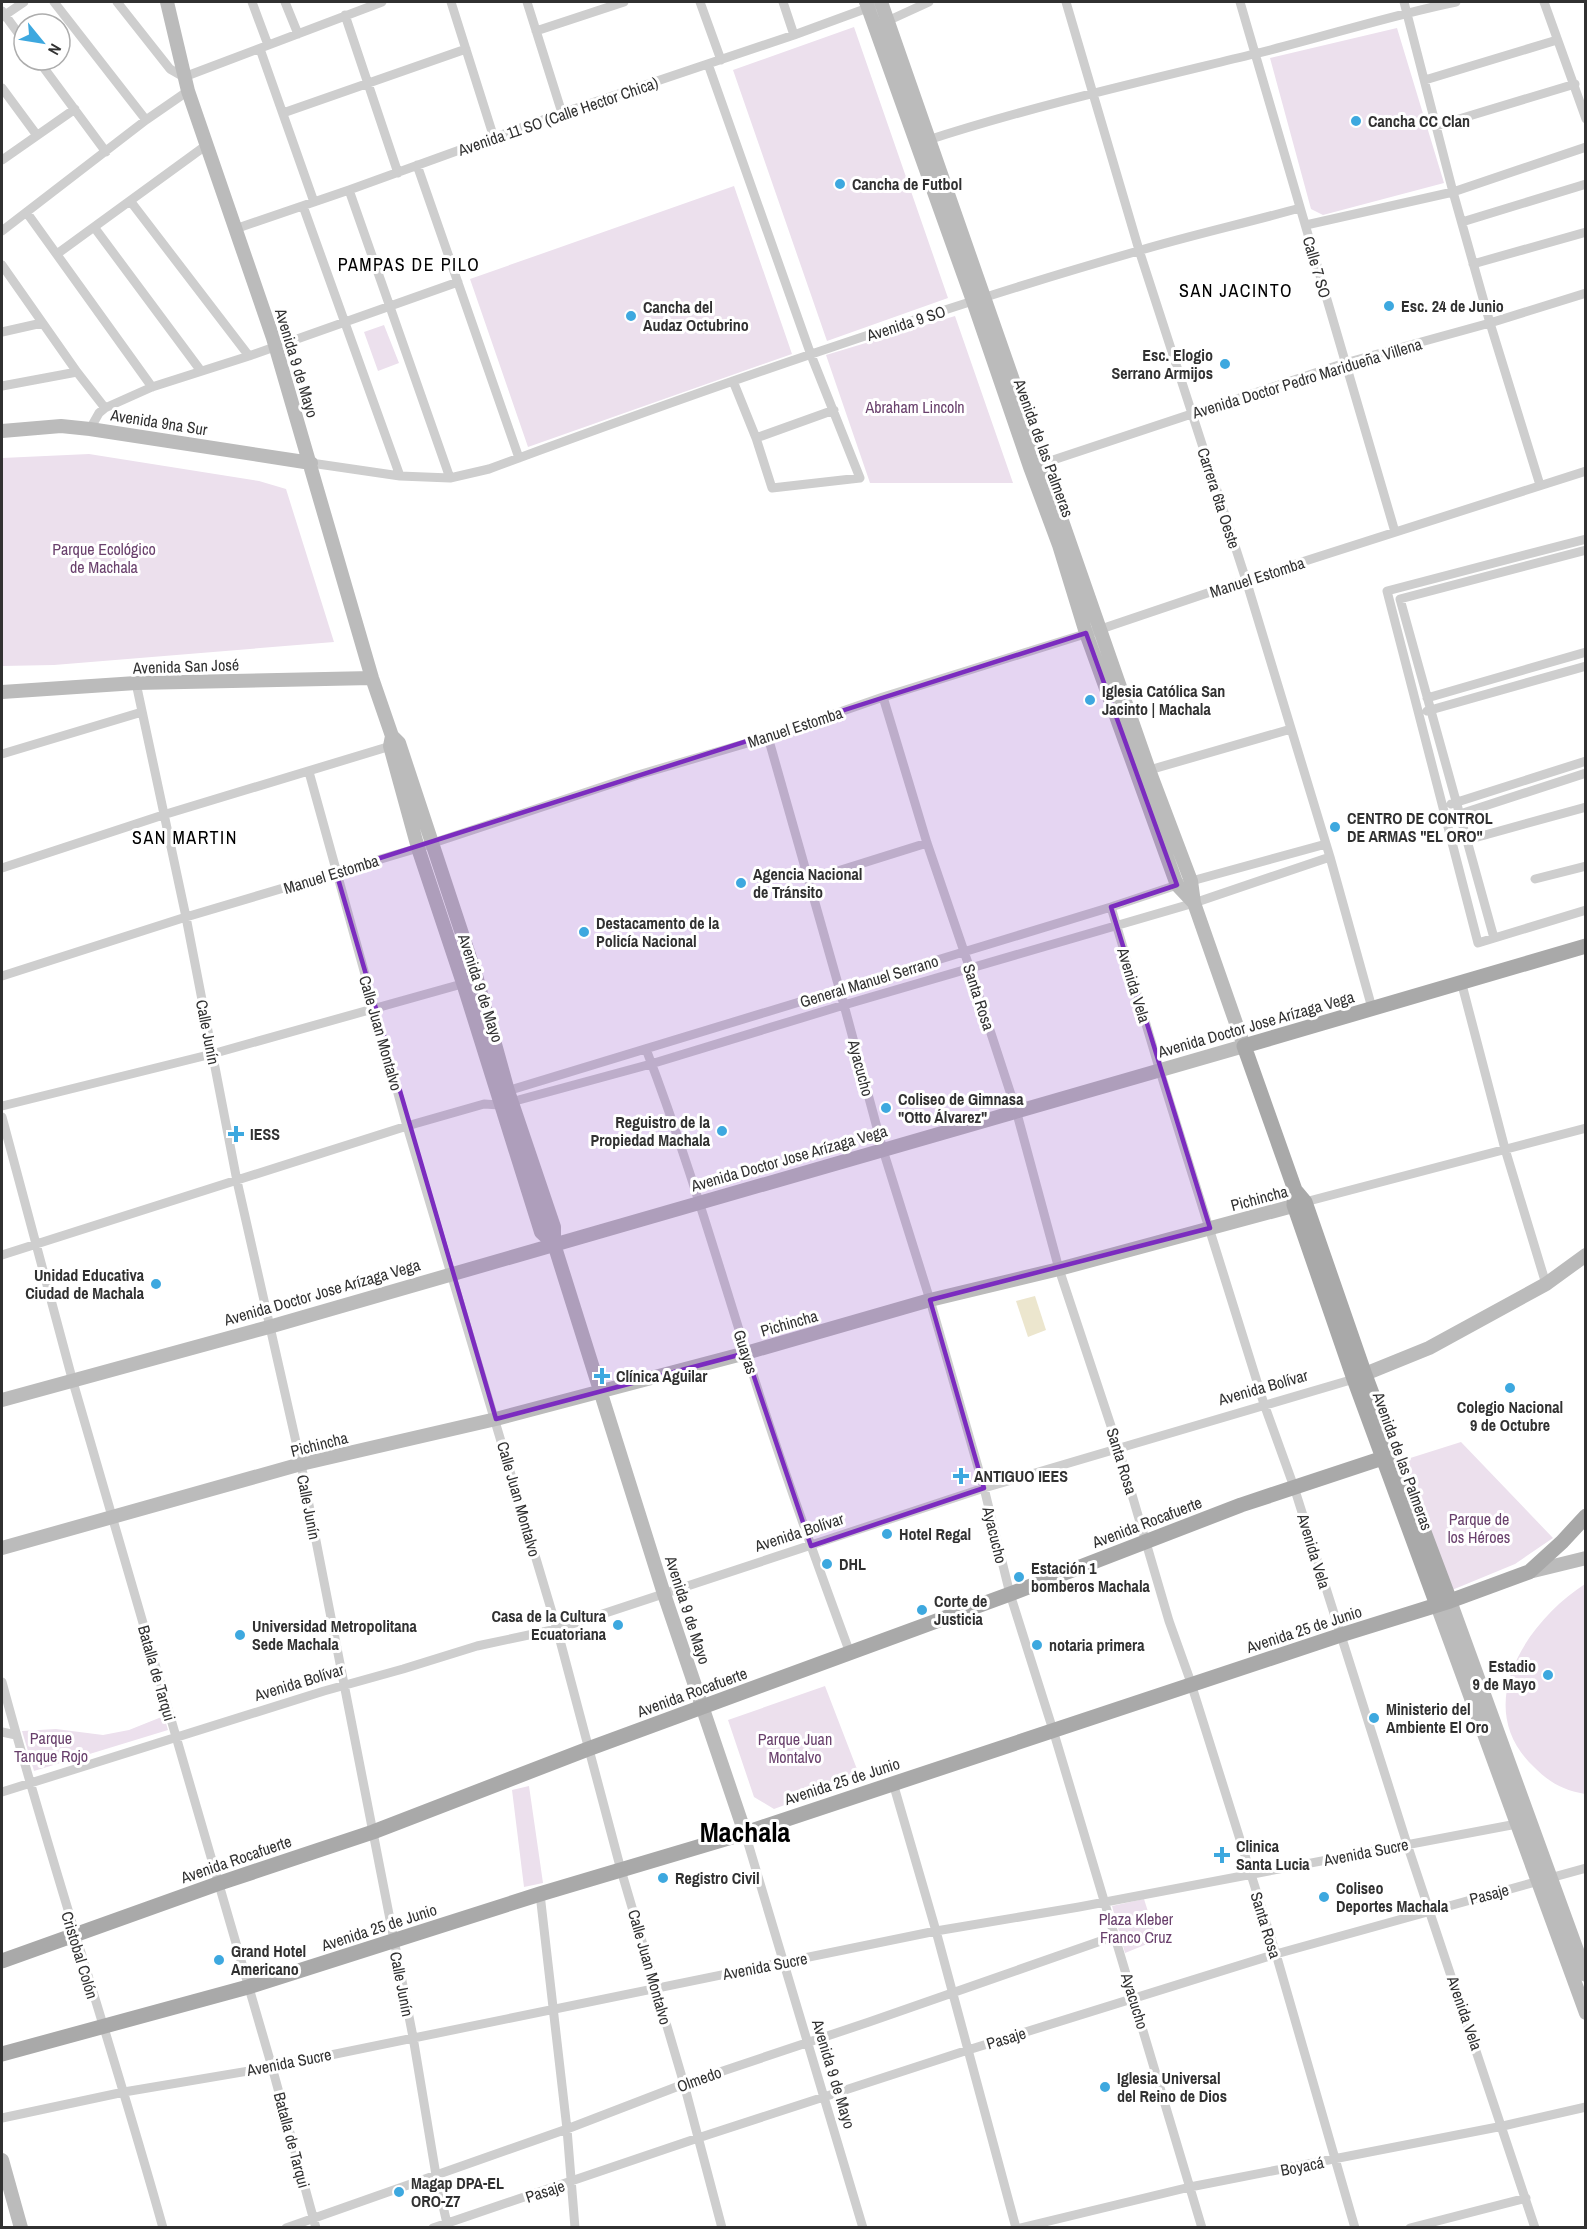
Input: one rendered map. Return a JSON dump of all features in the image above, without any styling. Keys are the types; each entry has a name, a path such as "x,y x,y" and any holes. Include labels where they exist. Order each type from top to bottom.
{"main road":[{"name":"Avenida Doctor Jose Arízaga Vega","path":"1244,1046 1586,946"},
{"name":"Avenida de las Palmeras","path":"1244,1046 1360,1377 1444,1603"},
{"name":"Avenida Rocafuerte","path":"2,1961 217,1884 373,1832 588,1749 1010,1594 1146,1541 1294,1487 1389,1456"},
{"path":"1529,1572 1586,1516"},
{"name":"Avenida 25 de Junio","path":"2,2054 248,1986 540,1894 745,1833 1444,1603 1529,1572"}],"street":[{"path":"12,27 2,15 24,2"},
{"path":"54,2 146,120"},
{"path":"117,2 170,69 184,76 298,34 367,4 382,2"},
{"name":"Avenida 9 de Mayo","path":"167,2 188,91 208,144 275,346 372,678 432,842 504,1098 554,1227 554,1244 664,1594 745,1833 863,2228"},
{"path":"252,2 283,113 314,202"},
{"path":"285,2 298,34"},
{"path":"451,2 494,138"},
{"path":"526,2 562,113"},
{"path":"536,31 624,2"},
{"path":"700,2 721,60"},
{"path":"783,2 794,35"},
{"path":"881,24 929,2"},
{"name":"Carrera 6ta Oeste","path":"1066,2 1139,250 1246,580 1330,857 1372,1008"},
{"name":"Calle 7 SO","path":"1240,2 1395,532"},
{"path":"1404,2 1461,222 1540,485"},
{"path":"923,141 1092,92 1257,54 1407,12 1456,2"},
{"path":"1544,2 1586,119"},
{"name":"Avenida 11 SO (Calle Hector Chica)","path":"235,229 562,113 794,35 874,3"},
{"name":"Avenida de las Palmeras","path":"874,3 1036,465 1101,629 1177,885 1194,903"},
{"path":"345,15 398,172"},
{"path":"1425,80 1557,40"},
{"path":"283,113 466,50"},
{"path":"708,64 811,355 860,478 772,488 756,438 733,381"},
{"path":"47,72 106,152"},
{"path":"1436,126 1575,84"},
{"path":"2,88 36,134"},
{"path":"2,231 146,120 188,91"},
{"path":"2,160 36,134 75,109"},
{"path":"57,254 208,144"},
{"path":"1306,225 1453,192 1586,147"},
{"path":"417,165 519,458"},
{"path":"1461,222 1586,184"},
{"path":"350,190 450,478"},
{"path":"131,202 249,356"},
{"path":"303,206 400,476"},
{"name":"Avenida 9 SO","path":"311,463 400,476 450,478 489,469 733,381 978,299 1139,250 1300,208"},
{"path":"27,213 152,387"},
{"path":"94,227 201,371"},
{"path":"1473,264 1586,232"},
{"path":"2,265 105,408"},
{"path":"90,429 99,413 105,408 152,387 392,307 458,282"},
{"name":"Avenida Doctor Pedro Maridueña Villena","path":"1036,465 1345,363 1490,323 1586,293"},
{"path":"2,332 42,323"},
{"path":"2,386 77,372"},
{"path":"756,438 834,410"},
{"name":"Avenida 9na Sur","path":"2,431 62,426 311,463"},
{"name":"Avenida de las Palmeras","path":"1036,465 1086,633 1191,881 1194,903 1244,1046"},
{"name":"Manuel Estomba","path":"2,976 186,917 418,848 638,775 768,737 883,697 1101,629 1586,471"},
{"path":"1586,539 1387,591 1478,943 1586,910"},
{"path":"1494,938 1400,599 1586,550"},
{"path":"1427,698 1586,652"},
{"path":"1418,713 1586,666"},
{"name":"Avenida San José","path":"2,692 136,683 372,678"},
{"name":"Calle Junín","path":"136,683 186,917 237,1181 301,1464 413,2037 436,2175 448,2225"},
{"name":"Santa Rosa","path":"883,697 927,843 1016,1110 1059,1269 1118,1447 1170,1621 1276,1954 1355,2228"},
{"path":"2,754 142,712"},
{"path":"1144,772 1291,729"},
{"name":"Ayacucho","path":"768,737 844,1005 882,1150 930,1300 984,1488 1010,1594 1135,1998 1202,2228"},
{"path":"2,868 164,815 309,772 394,742"},
{"name":"Avenida 9 de Mayo","path":"394,742 418,848 470,981"},
{"path":"1443,807 1586,761"},
{"name":"Calle Juan Montalvo","path":"309,772 406,1126 496,1419 557,1629 621,1870 657,1987 722,2228"},
{"path":"1446,818 1586,773"},
{"path":"1467,840 1586,807"},
{"path":"808,880 927,843"},
{"name":"General Manuel Serrano","path":"2,1255 406,1126 504,1098 646,1049 1177,885 1326,844"},
{"name":"General Manuel Serrano","path":"504,1098 651,1064 1194,903 1330,857"},
{"path":"1535,879 1586,866"},
{"name":"Avenida Vela","path":"1111,907 1264,1404 1294,1487 1407,1844 1503,2126 1535,2228"},
{"path":"2,1106 213,1054 470,981"},
{"path":"1461,981 1505,1149 1546,1284"},
{"name":"Avenida Doctor Jose Arízaga Vega","path":"2,1400 269,1327 1244,1046"},
{"name":"Guayas","path":"646,1049 700,1203 746,1353 811,1546 850,1653"},
{"name":"Batalla de Tarqui","path":"2,1117 72,1380 272,2067 316,2228"},
{"name":"Pichincha","path":"2,1548 301,1464 496,1419 746,1353 930,1300 1059,1269 1210,1228 1298,1199 1586,1128"},
{"name":"Avenida Bolívar","path":"2,1791 477,1646 557,1629 984,1488 1360,1377 1429,1348 1546,1284 1586,1255"},
{"name":"Avenida 25 de Junio","path":"1529,1572 1586,1558"},
{"name":"Avenida de las Palmeras","path":"1444,1603 1545,1880 1586,2013"},
{"name":"Cristobal Colón","path":"2,1682 74,1935 124,2092 163,2228"},
{"path":"2,1732 16,1735"},
{"path":"893,1783 1018,2228"},
{"name":"Avenida Sucre","path":"2,2118 124,2092 272,2067 936,1930 1105,1901 1524,1822"},
{"name":"Pasaje","path":"433,2228 448,2225 698,2138 968,2050 1276,1954 1586,1868"},
{"name":"Avenida de las Palmeras","path":"1545,1880 1586,1975"},
{"path":"540,1894 567,2129 575,2228"},
{"name":"Olmedo","path":"286,2228 567,2129 684,2084 952,1994 1115,1936"},
{"name":"Boyacá","path":"1018,2228 1190,2187 1335,2160 1586,2107"},
{"path":"2,2160 21,2228"},
{"path":"1410,2228 1526,2198"}],"highlighted area":[{"path":"1086,633 1177,885 1111,907 1210,1228 930,1300 984,1488 811,1546 746,1353 496,1419 336,872"}],"green space":[{"name":"Cancha de Futbol","path":"854,27 948,298 827,341 733,70"},
{"name":"Cancha CC Clan","path":"1397,28 1444,183 1323,215 1311,209 1270,58"},
{"name":"Cancha del Audaz Octubrino","path":"734,186 792,354 528,447 470,279"},
{"name":"Abraham Lincoln","path":"955,316 1013,483 870,483 826,355"},
{"path":"384,325 399,363 378,371 364,332"},
{"name":"Parque Ecológico de Machala","path":"89,454 259,481 286,489 334,642 54,665 2,666 2,458"},
{"name":"Parque de los Héroes","path":"1461,1442 1553,1538 1515,1564 1452,1590 1404,1460"},
{"name":"Estadio 9 de Mayo","path":"1585,1584 1585,1794 1563,1788 1546,1777 1534,1767 1515,1743 1507,1718 1506,1693 1513,1667 1526,1643 1543,1620 1563,1600"},
{"name":"Parque Juan Montalvo","path":"825,1686 860,1777 774,1809 754,1797 728,1720"},
{"name":"Parque Tanque Rojo","path":"164,1716 168,1730 34,1771 22,1731 56,1729 103,1735 129,1730"},
{"path":"529,1786 543,1883 524,1887 512,1790"},
{"name":"Plaza Kleber Franco Cruz","path":"1144,1899 1157,1940 1125,1953 1112,1906"}],"shaded area":[{"path":"1035,1296 1046,1330 1028,1337 1016,1301"}],"place":[{"name":"Cancha CC Clan","path":"1356,121"},
{"name":"Cancha de Futbol","path":"840,184"},
{"name":"Esc. 24 de Junio","path":"1389,306"},
{"name":"Cancha del Audaz Octubrino","path":"631,316"},
{"name":"Esc. Elogio Serrano Armijos","path":"1225,364"},
{"name":"Iglesia Católica San Jacinto | Machala","path":"1090,700"},
{"name":"CENTRO DE CONTROL DE ARMAS \"EL ORO\"","path":"1335,827"},
{"name":"Agencia Nacional de Tránsito","path":"741,883"},
{"name":"Destacamento de la Policía Nacional","path":"584,932"},
{"name":"Coliseo de Gimnasa \"Otto Álvarez\"","path":"886,1108"},
{"name":"Reguistro de la Propiedad Machala","path":"722,1131"},
{"name":"IESS","path":"236,1134"},
{"name":"Unidad Educativa Ciudad de Machala","path":"156,1284"},
{"name":"Clínica Aguilar","path":"602,1376"},
{"name":"Colegio Nacional 9 de Octubre","path":"1510,1388"},
{"name":"ANTIGUO IEES","path":"961,1476"},
{"name":"Hotel Regal","path":"887,1534"},
{"name":"DHL","path":"827,1564"},
{"name":"Estación 1 bomberos Machala","path":"1019,1577"},
{"name":"Corte de Justicia","path":"922,1610"},
{"name":"Casa de la Cultura Ecuatoriana","path":"618,1625"},
{"name":"Universidad Metropolitana Sede Machala","path":"240,1635"},
{"name":"notaria primera","path":"1037,1645"},
{"name":"Estadio 9 de Mayo","path":"1548,1675"},
{"name":"Ministerio del Ambiente El Oro","path":"1374,1718"},
{"name":"Clinica Santa Lucia","path":"1222,1855"},
{"name":"Registro Civil","path":"663,1878"},
{"name":"Coliseo Deportes Machala","path":"1324,1897"},
{"name":"Grand Hotel Americano","path":"219,1960"},
{"name":"Iglesia Universal del Reino de Dios","path":"1105,2087"},
{"name":"Magap DPA-EL ORO-Z7","path":"399,2192"}],"district":[{"name":"PAMPAS DE PILO","path":"409,264"},
{"name":"SAN JACINTO","path":"1236,290"},
{"name":"SAN MARTIN","path":"185,837"},
{"name":"Machala","path":"745,1832"}]}
